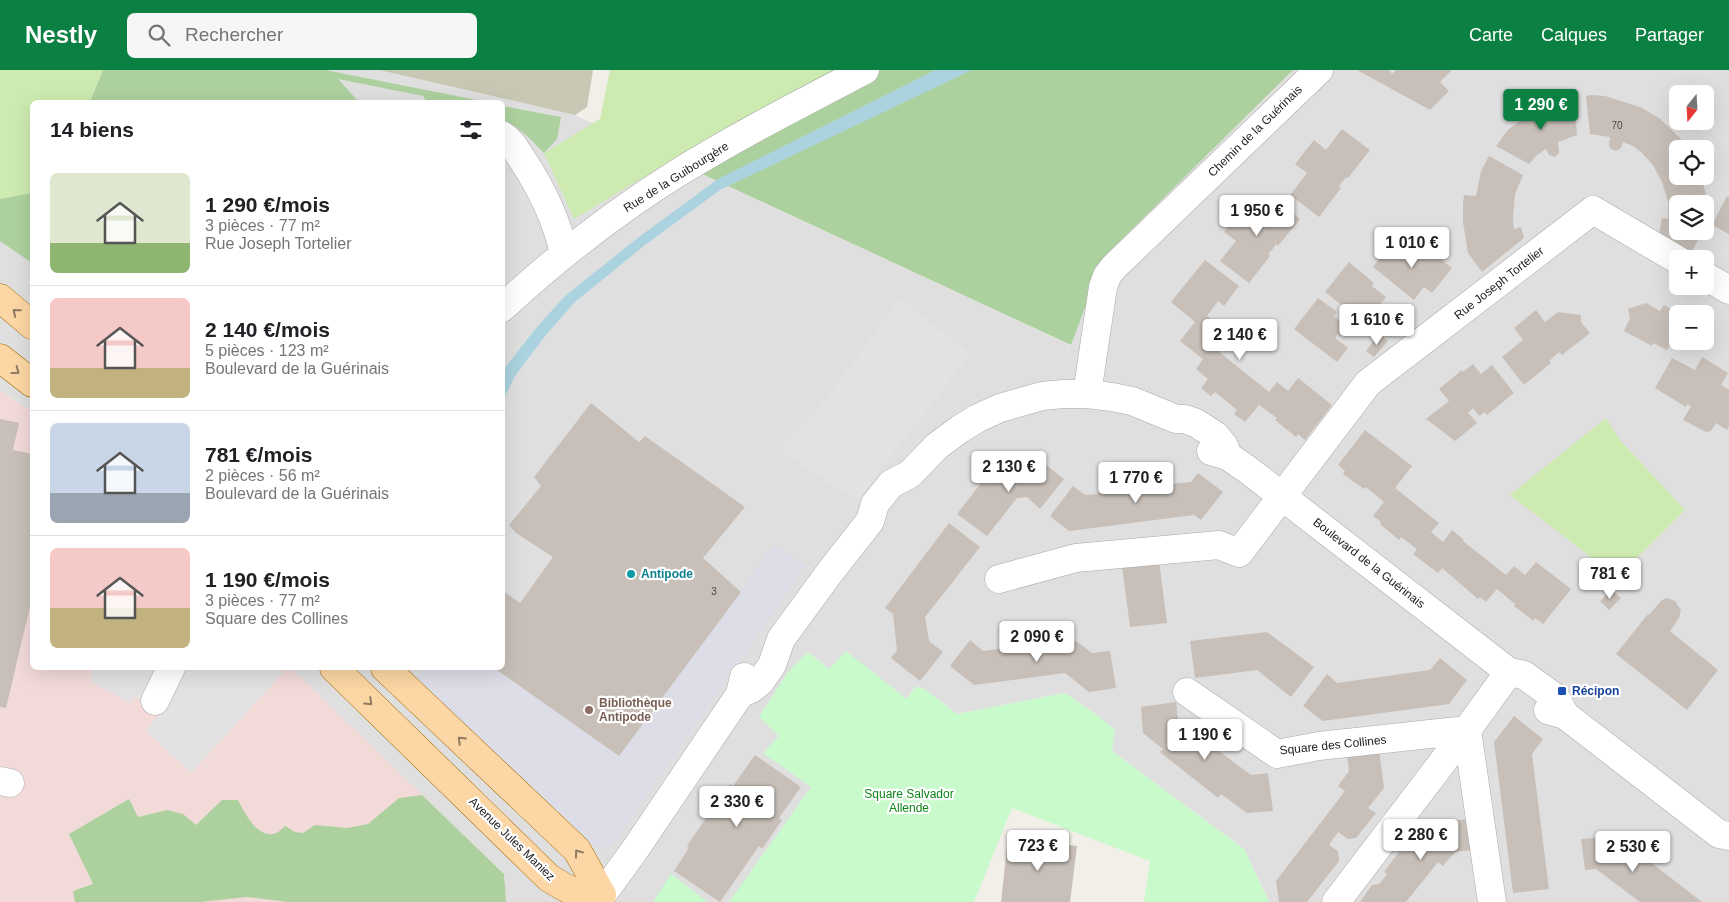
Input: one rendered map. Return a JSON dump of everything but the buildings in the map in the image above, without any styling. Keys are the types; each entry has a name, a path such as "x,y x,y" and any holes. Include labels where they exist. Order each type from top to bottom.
{"main road":[{"path":"0,298 30,323"},
{"path":"0,358 30,381"},
{"name":"Avenue Jules Maniez","path":"336,670 549,878 565,888 603,900"},
{"path":"387,670 577,850 603,900"}],"street":[{"name":"Rue de la Guibourgère","path":"505,305 537,276 602,224 676,174 751,130 865,70"},
{"name":"Chemin de la Guérinais","path":"1087,394 1103,287 1107,276 1114,266 1319,70"},
{"path":"505,137 511,141 534,176 554,220 564,254"},
{"name":"Rue Joseph Tortelier","path":"1282,496 1368,383 1593,210 1669,255"},
{"path":"1714,281 1729,290"},
{"name":"Boulevard de la Guérinais","path":"603,900 740,694 745,674 758,656 781,639 870,521 875,504 891,484 910,474 937,446 960,429 1000,408 1042,396 1063,394 1087,394 1132,401 1176,419 1196,422 1216,436 1224,446 1228,456 1508,672 1524,675 1556,698 1565,715 1726,841"},
{"path":"999,579 1076,558 1220,545 1239,553 1282,496"},
{"path":"155,701 170,670"},
{"path":"1336,902 1467,730 1508,672"},
{"name":"Square des Collines","path":"1187,692 1277,754 1319,746 1467,730"},
{"path":"1467,730 1492,902"}],"shaded area":[{"path":"0,70 379,70 575,115 1070,345 1066,357 1104,257 1293,70 1729,70 1729,902 1269,902 1244,849 1112,751 1065,693 957,714 923,688 908,699 829,669 809,652 859,778 765,902 506,902 504,874 293,670 505,670 505,100 30,100 30,411 0,390"},
{"path":"379,70 593,70 587,107 575,115"},
{"path":"900,299 970,354 857,501 780,450 822,404"},
{"path":"0,390 30,411 30,670 293,670 504,874 506,902 0,902"},
{"path":"774,544 805,566 611,847 599,850 416,679 424,670 497,670 619,756 741,592"},
{"path":"92,670 279,670 283,673 191,773 146,731 159,714 135,696 131,703 91,682"}],"green space":[{"path":"0,70 103,70 91,100 30,100 30,193 0,199"},
{"path":"103,70 325,70 477,100 426,100 423,96 338,79 357,100 91,100"},
{"path":"610,70 832,70 737,121 574,219 544,153 600,119"},
{"path":"832,70 1293,70 1104,257 1071,345 672,160 737,121"},
{"path":"505,107 561,117 557,139 544,153 519,129 505,122"},
{"path":"30,193 30,262 0,241 0,199"},
{"path":"1606,418 1619,439 1685,510 1617,577 1510,495"},
{"name":"Square Salvador Allende","path":"846,651 907,699 915,687 923,688 957,714 1065,693 1115,730 1112,751 1244,849 1269,902 1144,902 1150,861 1012,808 974,902 729,902 811,787 763,753 779,736 759,717 788,672 808,652 829,669"},
{"path":"422,795 504,874 506,902 288,902 247,897 200,902 75,902 73,891 93,884 69,834 129,799 138,817 167,810 183,814 196,825 222,800 238,800 251,822 263,833 270,834 277,832 285,826 295,832 303,833 315,825 347,828 368,824 399,798"},
{"path":"671,874 708,902 653,902"}],"water":[{"path":"935,70 972,70 720,190 645,245 575,302 545,336 515,376 505,396 505,367 537,327 565,296 639,237 718,179"}],"place":[{"name":"Antipode","path":"631,574"},
{"name":"Récipon","path":"1562,691"},
{"name":"Bibliothèque Antipode","path":"589,710"}]}
